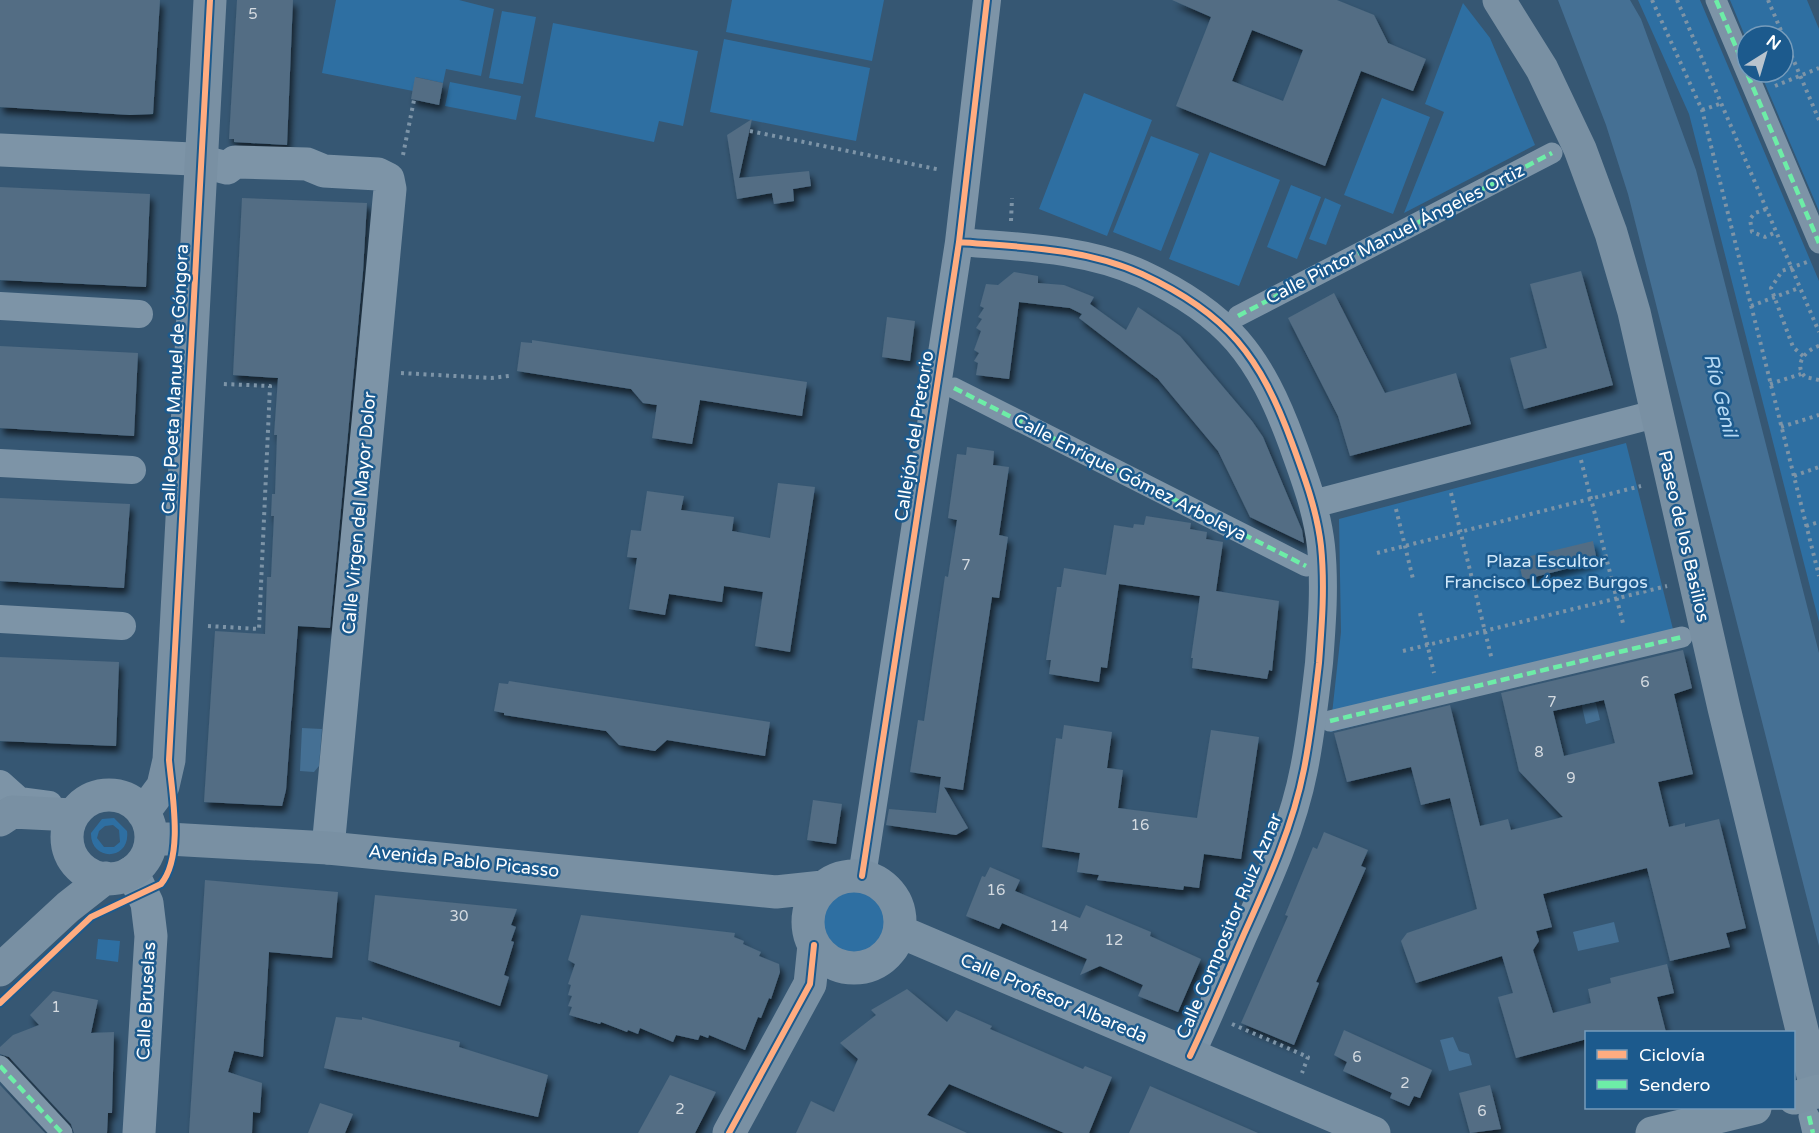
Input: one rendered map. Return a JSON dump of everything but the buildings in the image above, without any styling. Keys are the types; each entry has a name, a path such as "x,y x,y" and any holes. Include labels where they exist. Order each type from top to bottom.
{"main road":[{"name":"Calle Poeta Manuel de Góngora","path":"147,825 163,786 170,760 214,165 210,0"},
{"name":"Paseo de los Basilios","path":"1498,0 1542,69 1580,149 1621,267 1634,312 1793,1031"},
{"path":"0,970 68,907 147,856 147,825 124,798 103,795 86,802 67,825"},
{"path":"0,821 67,825"},
{"path":"67,825 81,868 118,875"},
{"name":"Avenida Pablo Picasso","path":"147,825 328,848 776,892 823,887"},
{"path":"729,1133 810,984 812,939 810,908 823,887 835,879 849,875 862,876 884,886 894,897 899,910 901,932 892,950 882,959 868,966 843,967 810,984"},
{"path":"776,892 792,921 812,939 826,958 843,967"},
{"name":"Calle Profesor Albareda","path":"901,932 1374,1133"},
{"name":"Paseo de los Basilios","path":"1795,1039 1810,1106"},
{"path":"1652,1133 1747,1109"}],"street":[{"name":"Callejón del Pretorio","path":"862,876 959,242 987,0"},
{"path":"1716,0 1816,251"},
{"path":"0,150 148,156 214,165 234,175 307,177 324,171 378,174 395,169"},
{"name":"Calle Pintor Manuel Ángeles Ortiz","path":"1238,316 1552,153"},
{"name":"Calle Virgen del Mayor Dolor","path":"328,848 390,189 395,169"},
{"name":"Calle Compositor Ruiz Aznar","path":"959,242 1061,251 1098,260 1139,273 1169,288 1222,323 1254,360 1278,406 1313,504 1321,544 1323,616 1313,719 1304,770 1292,814 1269,877 1190,1056"},
{"path":"0,306 139,314"},
{"name":"Calle Enrique Gómez Arboleya","path":"954,388 1306,566"},
{"path":"1313,504 1655,414"},
{"path":"0,464 132,470"},
{"path":"0,619 122,626"},
{"path":"1330,721 1682,637"},
{"path":"0,784 19,801 49,805 67,825"},
{"name":"Calle Bruselas","path":"118,875 147,903 151,936 139,1133"},
{"path":"0,1066 62,1133"}],"path":[{"path":"1652,0 1702,110 1819,576"},
{"path":"1677,0 1819,332"},
{"path":"1768,0 1819,120"},
{"path":"1773,86 1819,68"},
{"path":"395,169 409,127 414,100"},
{"path":"1702,110 1722,103"},
{"path":"750,130 942,170"},
{"path":"1011,227 1012,198"},
{"path":"1766,209 1755,213 1750,219 1752,232 1765,237 1776,232"},
{"path":"1803,356 1793,346 1771,288 1777,275 1816,251"},
{"path":"1751,306 1799,288"},
{"path":"1803,356 1819,346"},
{"path":"1801,374 1803,356"},
{"path":"397,373 491,378 509,376"},
{"path":"1770,384 1801,374"},
{"path":"1801,374 1809,380 1819,380"},
{"path":"208,626 259,629 270,386 223,384"},
{"path":"1781,427 1819,415"},
{"path":"1580,454 1630,650"},
{"path":"1794,476 1819,467"},
{"path":"1377,553 1641,486"},
{"path":"1450,488 1497,681"},
{"path":"1395,502 1413,579"},
{"path":"1806,526 1819,522"},
{"path":"1403,651 1667,586"},
{"path":"1420,613 1439,695"},
{"path":"1223,1020 1308,1057 1300,1076"}],"green space":[{"path":"336,0 459,0 494,9 481,76 446,69 443,83 416,77 413,91 322,73"},
{"path":"732,0 884,0 872,61 726,32"},
{"path":"1638,0 1700,0 1819,281 1819,622 1689,114"},
{"path":"1730,0 1807,0 1819,29 1819,211 1765,84 1795,84 1795,24 1740,24"},
{"path":"1463,3 1490,38 1535,145 1404,213 1444,112 1425,104"},
{"path":"502,11 536,17 523,84 489,78"},
{"path":"553,23 698,51 683,126 659,121 654,142 535,117"},
{"path":"724,39 870,68 856,141 710,112"},
{"path":"450,82 521,96 516,120 445,106"},
{"path":"1084,93 1152,120 1107,236 1039,209"},
{"path":"1382,98 1430,117 1393,214 1344,195"},
{"path":"1151,136 1199,154 1161,251 1113,232"},
{"path":"1210,152 1280,180 1239,286 1169,259"},
{"path":"1291,185 1321,197 1297,259 1267,247"},
{"path":"1325,198 1341,205 1326,245 1309,239"},
{"name":"Plaza Escultor Francisco López Burgos","path":"1626,443 1677,645 1330,732 1341,632 1339,519"},
{"path":"114,818 127,831 127,841 117,852 103,853 92,842 91,833 102,819","holes":["113,825 119,830 120,842 114,847 104,847 97,838 99,831 105,826"]},
{"path":"854,886 867,889 879,896 886,908 889,921 886,934 879,946 867,953 854,956 841,953 829,946 822,934 819,921 822,908 829,896 841,889"},
{"path":"98,939 120,941 118,962 96,959"}],"water":[{"name":"Río Genil","path":"1558,0 1630,0 1641,19 1696,170 1819,653 1819,946 1628,194 1606,125"},
{"path":"1594,695 1600,720 1586,724 1580,698"},
{"path":"302,728 322,729 319,766 314,772 300,771"},
{"path":"1614,922 1619,942 1578,951 1573,932"},
{"path":"1453,1037 1459,1051 1469,1054 1472,1065 1449,1071 1440,1040"}],"marked path":[{"path":"1716,0 1819,243"},
{"path":"1238,316 1552,153"},
{"path":"954,388 1306,566"},
{"path":"1330,721 1682,637"},
{"path":"0,1066 62,1133"},
{"path":"1809,1116 1813,1133"}],"cycle path":[{"path":"0,1003 91,917 161,884 172,858 175,824 169,760 210,0"},
{"path":"862,876 959,242 987,0"},
{"path":"959,242 1029,247 1098,259 1142,274 1197,305 1219,322 1237,341 1267,386 1292,443 1313,506 1322,561 1322,619 1313,716 1299,790 1287,832 1271,874 1190,1056"},
{"path":"729,1133 810,984 814,945"}]}
